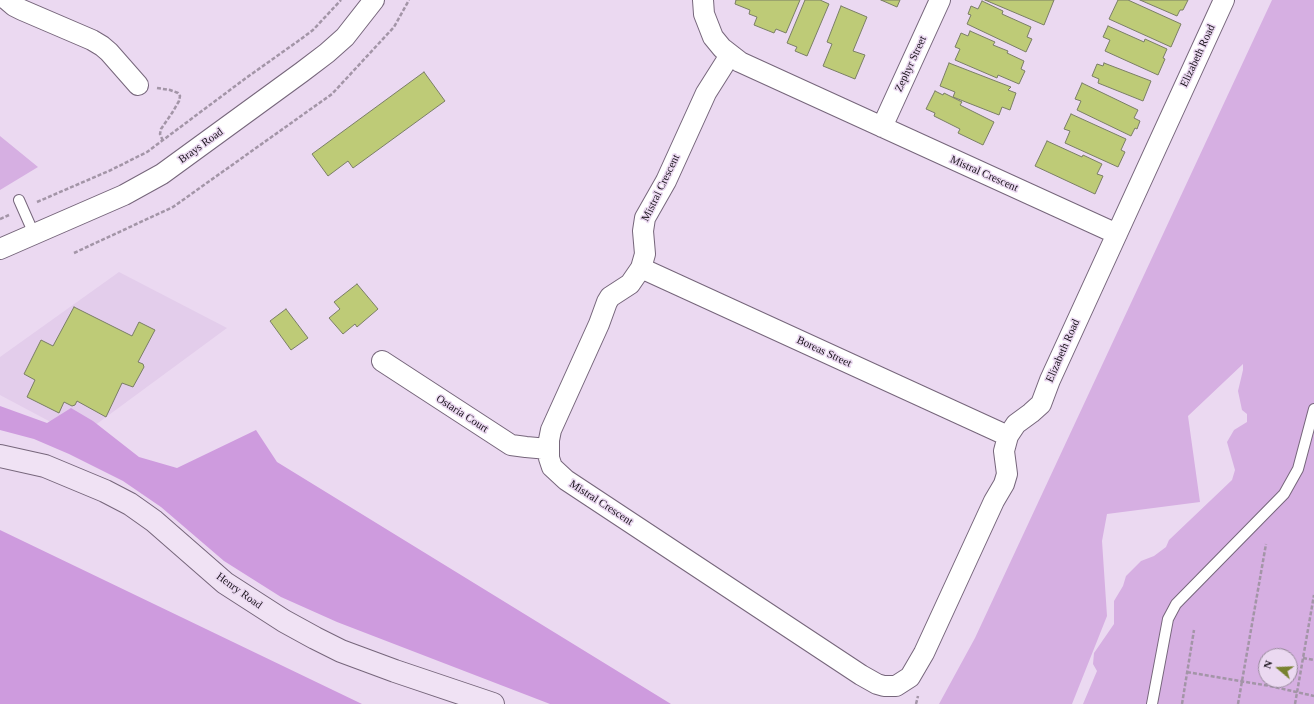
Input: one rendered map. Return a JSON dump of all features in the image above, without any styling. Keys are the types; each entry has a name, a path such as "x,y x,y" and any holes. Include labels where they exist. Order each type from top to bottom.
{"main road":[{"name":"Henry Road","path":"0,456 45,466 105,491 130,504 154,521 225,583 284,621 315,638 341,651 493,704"}],"street":[{"path":"6,0 22,10 92,40 102,46 138,85"},
{"name":"Brays Road","path":"0,249 124,195 162,174 302,72 327,52 345,37 374,0"},
{"path":"703,0 704,14 713,37 730,55"},
{"name":"Zephyr Street","path":"882,127 940,0"},
{"name":"Elizabeth Road","path":"896,686 910,677 919,663 994,501 1004,484 1006,474 1004,451 1008,436 1016,424 1041,404 1050,380 1224,0"},
{"name":"Mistral Crescent","path":"896,686 884,686 870,680 566,480 552,467 548,449 548,440 551,430 599,324 607,302 610,297 630,284 641,268 645,254 643,231 645,218 666,181 706,93 730,55 751,68 1117,234"},
{"name":"Boreas Street","path":"641,268 1008,436"},
{"name":"Ostaria Court","path":"382,361 511,445 526,448 548,449"}],"lane":[{"path":"19,200 34,234"},
{"path":"1152,704 1168,619 1176,604 1284,494 1298,469 1314,409"}],"path":[{"path":"34,204 111,170 147,152 307,34 341,0"},
{"path":"74,253 173,207 332,94 394,26 409,0"},
{"path":"138,85 170,90 178,93 180,96 179,101 161,129 160,134 163,141"},
{"path":"0,219 12,214"},
{"path":"1238,704 1266,544"},
{"path":"1295,704 1314,595"},
{"path":"1182,704 1194,630"},
{"path":"1303,658 1314,660"},
{"path":"1187,672 1242,681 1314,696"}],"shaded area":[{"path":"1272,0 1314,0 1314,704 1083,704 1097,671 1093,664 1094,653 1114,624 1114,601 1123,586 1126,576 1141,561 1154,556 1166,547 1169,540 1232,480 1235,470 1227,442 1234,430 1247,422 1247,414 1242,410 1238,391 1243,364 1188,416 1200,502 1107,514 1102,541 1107,616 1072,704 939,704 975,638"},
{"path":"0,136 38,167 0,190"},
{"path":"119,272 227,328 79,437 0,395 0,357"},
{"path":"0,406 47,423 71,408 93,421 139,457 177,468 256,430 277,462 671,704 550,704 337,622 281,597 224,561 161,507 123,481 69,454 34,439 0,430"},
{"path":"0,530 362,704 0,704"}],"building":[{"path":"736,0 800,0 786,33 776,29 774,33 754,25 757,17 749,14 750,10 735,4"},
{"path":"805,0 820,0 829,4 807,56 795,51 797,47 787,43"},
{"path":"881,0 900,0 897,7"},
{"path":"985,0 1054,0 1044,25"},
{"path":"1118,0 1128,0 1181,24 1171,47 1109,19"},
{"path":"1140,0 1188,0 1183,10 1180,10 1177,16"},
{"path":"982,1 1003,11 1002,14 1031,27 1027,37 1032,39 1026,52 967,24 971,15 968,14 971,6 978,9"},
{"path":"841,6 867,17 853,51 865,55 855,79 823,66 832,44 827,42"},
{"path":"1108,26 1144,42 1145,39 1167,49 1163,58 1165,59 1158,75 1105,51 1110,40 1103,37"},
{"path":"970,31 995,42 993,45 1008,51 1007,53 1024,61 1021,69 1025,71 1019,84 998,75 997,78 955,60 960,49 955,47 961,33 968,36"},
{"path":"949,63 1011,87 1008,90 1016,93 1010,110 1002,107 999,115 953,97 955,92 940,86"},
{"path":"1104,63 1151,81 1143,101 1098,83 1099,79 1092,76 1097,64 1103,66"},
{"path":"424,72 445,101 353,168 348,161 328,176 312,154"},
{"path":"1082,83 1138,110 1134,118 1140,121 1137,129 1135,128 1131,136 1077,110 1081,101 1075,99"},
{"path":"935,91 943,95 944,93 962,102 960,105 994,122 983,145 958,133 960,129 934,116 935,113 926,109"},
{"path":"1071,114 1126,139 1121,150 1125,152 1118,167 1065,143 1070,131 1064,129"},
{"path":"1047,141 1082,157 1083,155 1102,164 1097,174 1103,176 1095,194 1035,166"},
{"path":"357,284 378,309 357,327 355,324 343,334 329,318 340,309 334,302"},
{"path":"74,307 132,336 139,322 155,330 138,362 143,364 144,367 133,387 122,383 106,417 77,401 75,405 72,406 64,402 59,413 27,397 35,380 24,374 41,340 53,346"},
{"path":"286,309 308,338 291,350 270,321"}]}
